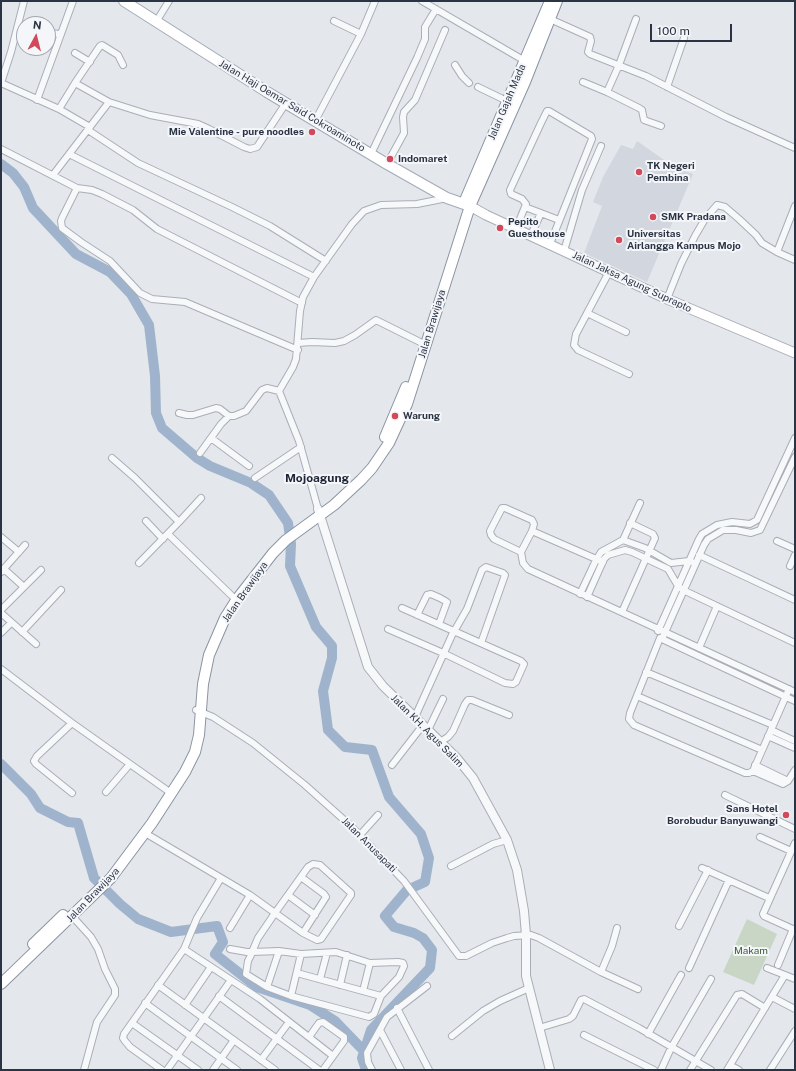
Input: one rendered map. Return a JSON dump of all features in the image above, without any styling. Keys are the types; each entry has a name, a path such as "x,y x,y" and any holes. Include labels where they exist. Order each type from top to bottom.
{"main road":[{"name":"Jalan Haji Oemar Said Cokroaminoto","path":"124,1 315,121 387,164 447,198 467,204"},
{"name":"Jalan Gajah Mada","path":"467,204 511,103 525,60 536,44 550,1"},
{"path":"511,103 536,44 550,19 557,1"},
{"name":"Jalan Brawijaya","path":"198,711 197,689 201,664 218,621 232,596 264,555 319,512 347,494 372,468 389,443 407,404 435,303 467,204 477,191 511,103"},
{"name":"Jalan Jaksa Agung Suprapto","path":"467,204 486,215 667,299 795,353"},
{"name":"Jalan Brawijaya","path":"319,512 360,473 384,440 403,394 420,342 435,303"},
{"name":"Jalan Brawijaya","path":"1,975 106,879 126,859 145,833 169,792 190,749 204,673 215,640 225,618 256,574 285,538"},
{"name":"Jalan Brawijaya","path":"106,879 169,792"},
{"name":"Jalan Brawijaya","path":"1,984 72,916 92,892"}],"street":[{"path":"20,16 24,1"},
{"path":"37,100 73,1"},
{"path":"156,22 169,1"},
{"path":"315,121 361,34 375,3 367,1"},
{"path":"422,1 525,60"},
{"path":"371,154 417,58 425,39 425,27 436,10"},
{"path":"550,19 590,37 591,40 588,53 619,65 667,87 726,117 795,148"},
{"path":"607,92 636,19"},
{"path":"334,21 361,34"},
{"path":"16,28 11,52 1,83 59,109 89,128 138,163 270,226 326,261"},
{"path":"387,164 404,133 404,112 415,100 445,30"},
{"path":"56,34 61,34"},
{"path":"667,87 684,38"},
{"path":"59,109 100,46 102,45 118,55 123,65"},
{"path":"75,53 90,62"},
{"path":"455,65 462,76 470,83"},
{"path":"583,82 641,109 644,120 661,126"},
{"path":"75,83 109,102 150,115 198,124 250,150 257,146 286,103"},
{"path":"478,87 511,103"},
{"path":"53,175 109,102"},
{"path":"516,229 525,207 525,201 511,194 510,190 544,117 547,111 549,111 591,136 592,139 550,244"},
{"path":"564,251 582,190 602,146"},
{"path":"1,149 77,188 92,190 102,194 133,210 157,229 302,303"},
{"path":"69,154 314,277"},
{"path":"77,188 62,218 62,228 110,261 140,293 152,299 185,302 298,350"},
{"path":"279,391 293,368 296,359 298,350 300,311 303,297 314,277 352,224 364,211 381,205 417,204 447,198"},
{"path":"667,299 681,264 695,236 705,219 716,206 719,205 725,207 756,235 762,243 795,260"},
{"path":"777,252 795,206"},
{"path":"525,207 559,220"},
{"path":"531,235 541,213"},
{"path":"609,272 576,334 574,345 578,350 629,374"},
{"path":"587,313 626,332"},
{"path":"298,343 335,343 344,341 376,320 420,342"},
{"path":"200,452 221,424 229,416 239,415 246,411 262,390 267,388 279,391"},
{"path":"279,391 301,447 319,512"},
{"path":"179,413 193,415 216,408 220,409 229,416"},
{"path":"211,438 249,466"},
{"path":"521,552 494,539 491,535 490,531 500,510 505,508 532,520 534,524 521,552 523,563 528,569 580,594 622,612 662,631 699,648 792,690 786,696 754,768 749,773 745,773 634,725 629,718 646,672 661,639 662,631 692,562 698,539 710,528 725,523 732,522 750,524 757,520 795,438"},
{"path":"255,478 301,447"},
{"path":"580,594 599,561 608,555 625,550 646,559 670,566 692,562 700,555 704,544 708,539 723,530 736,530 751,533 760,530 795,457"},
{"path":"112,458 135,478 178,522"},
{"path":"781,467 795,474"},
{"path":"139,563 201,498"},
{"path":"587,597 601,552 623,540 640,503"},
{"name":"Jalan KH. Agus Salim","path":"319,512 368,667 383,686 456,757 473,778 507,840 521,888 526,935 526,966 529,988 548,1070"},
{"path":"146,521 163,538"},
{"path":"622,612 655,537 630,523"},
{"path":"532,531 599,561"},
{"path":"168,534 232,596"},
{"path":"1,537 19,552"},
{"path":"623,540 650,551 670,566 681,588 795,643"},
{"path":"777,541 795,549"},
{"path":"24,587 3,570 25,545"},
{"path":"700,555 795,600"},
{"path":"790,566 795,555"},
{"path":"415,718 443,653 467,609 484,568 486,567 505,575 481,643"},
{"path":"36,644 11,623 1,612 41,570"},
{"path":"22,632 61,590"},
{"path":"418,615 427,595 431,594 447,602 439,624"},
{"path":"699,648 717,606"},
{"path":"388,629 443,653 505,683 511,685 514,684 524,664 523,663 402,608"},
{"path":"1,633 11,623"},
{"path":"661,639 795,701"},
{"path":"1,669 72,723 169,792"},
{"path":"646,672 795,741"},
{"path":"637,696 762,750"},
{"path":"392,765 425,728 443,699"},
{"path":"440,742 453,732 468,700 472,700 509,715"},
{"name":"Jalan Anusapati","path":"198,711 213,717 253,743 305,785 360,835 417,896 456,952 462,957 499,940 514,936 526,935"},
{"path":"72,723 37,756 34,761 72,793"},
{"path":"771,730 795,748"},
{"path":"106,792 130,764"},
{"path":"754,768 788,781 795,770"},
{"path":"725,795 795,829"},
{"path":"360,835 378,815"},
{"path":"145,833 250,895 275,913 302,932 317,940 321,939 352,894 320,865 313,864 308,867 275,913 258,938 252,952 248,961 245,974 267,987 291,996 369,1017 373,1015 381,996 399,977 404,965 398,962 370,963 336,952 301,954 278,951 252,952 230,949"},
{"path":"760,837 791,851"},
{"path":"451,866 493,844 507,840"},
{"path":"778,965 794,929 764,916 763,914 795,843"},
{"path":"679,926 705,869 769,898"},
{"path":"301,877 325,896 325,899 315,915 302,932"},
{"path":"162,1070 130,1047 123,1038 124,1034 184,949 197,918 221,878"},
{"path":"689,968 729,880"},
{"path":"230,928 250,895"},
{"path":"288,895 315,915"},
{"path":"72,916 91,937 98,949 105,969 115,989 115,995 96,1022 84,1070"},
{"path":"601,972 612,946 617,928"},
{"path":"526,935 539,938 601,972 638,989"},
{"path":"184,949 260,999 333,1056"},
{"path":"267,987 278,951"},
{"path":"320,979 327,953"},
{"path":"291,996 301,954"},
{"path":"340,985 347,955"},
{"path":"363,991 370,963"},
{"path":"185,1005 211,967"},
{"path":"767,968 795,979"},
{"path":"297,973 381,996"},
{"path":"648,1034 681,975"},
{"path":"739,1070 729,1067 785,975"},
{"path":"661,1070 671,1048 711,979"},
{"path":"167,1070 231,980"},
{"path":"158,985 275,1070"},
{"path":"372,1070 366,1057 387,1017 427,986"},
{"path":"452,1036 484,1011 500,1001 529,988"},
{"path":"690,1070 737,995 742,994 765,1008"},
{"path":"219,996 319,1070"},
{"path":"772,997 795,1010"},
{"path":"539,1028 569,1019 573,1016 584,999 711,1070"},
{"path":"145,1003 237,1070"},
{"path":"397,1008 429,1070"},
{"path":"261,1060 289,1022"},
{"path":"309,1037 319,1023 323,1022 344,1036 344,1041 323,1070"},
{"path":"132,1023 198,1070"},
{"path":"380,1030 401,1070"},
{"path":"770,1070 795,1031"},
{"path":"584,1035 654,1070"},
{"path":"213,1070 234,1040"}],"shaded area":[{"path":"637,141 674,167 693,174 647,282 584,253 602,206 593,202 603,177 621,145 633,149"}],"green space":[{"name":"Makam","path":"747,919 777,934 754,985 723,972"}],"waterway":[{"path":"1,164 13,173 24,187 33,208 76,254 110,272 131,294 149,325 155,376 156,413 162,428 197,458 210,466 251,483 269,495 288,523 291,544 290,566 316,627 332,646 332,658 323,691 328,730 345,747 372,750 389,797 421,834 429,858 425,882 407,890 385,916 394,927 414,933 423,938 432,950 430,968 371,1030 362,1058 366,1070"},
{"path":"1,764 31,794 40,808 68,822 78,823 94,878 120,904 138,919 171,932 217,926 223,942 215,954 257,987 310,1005 335,1021 364,1051"}],"place":[{"name":"Mie Valentine - pure noodles","path":"312,132"},
{"name":"Indomaret","path":"390,159"},
{"name":"TK Negeri Pembina","path":"639,172"},
{"name":"SMK Pradana","path":"653,217"},
{"name":"Pepito Guesthouse","path":"500,228"},
{"name":"Universitas Airlangga Kampus Mojo","path":"619,240"},
{"name":"Warung","path":"395,416"},
{"name":"Sans Hotel Borobudur Banyuwangi","path":"786,815"}],"district":[{"name":"Mojoagung","path":"317,478"}]}
